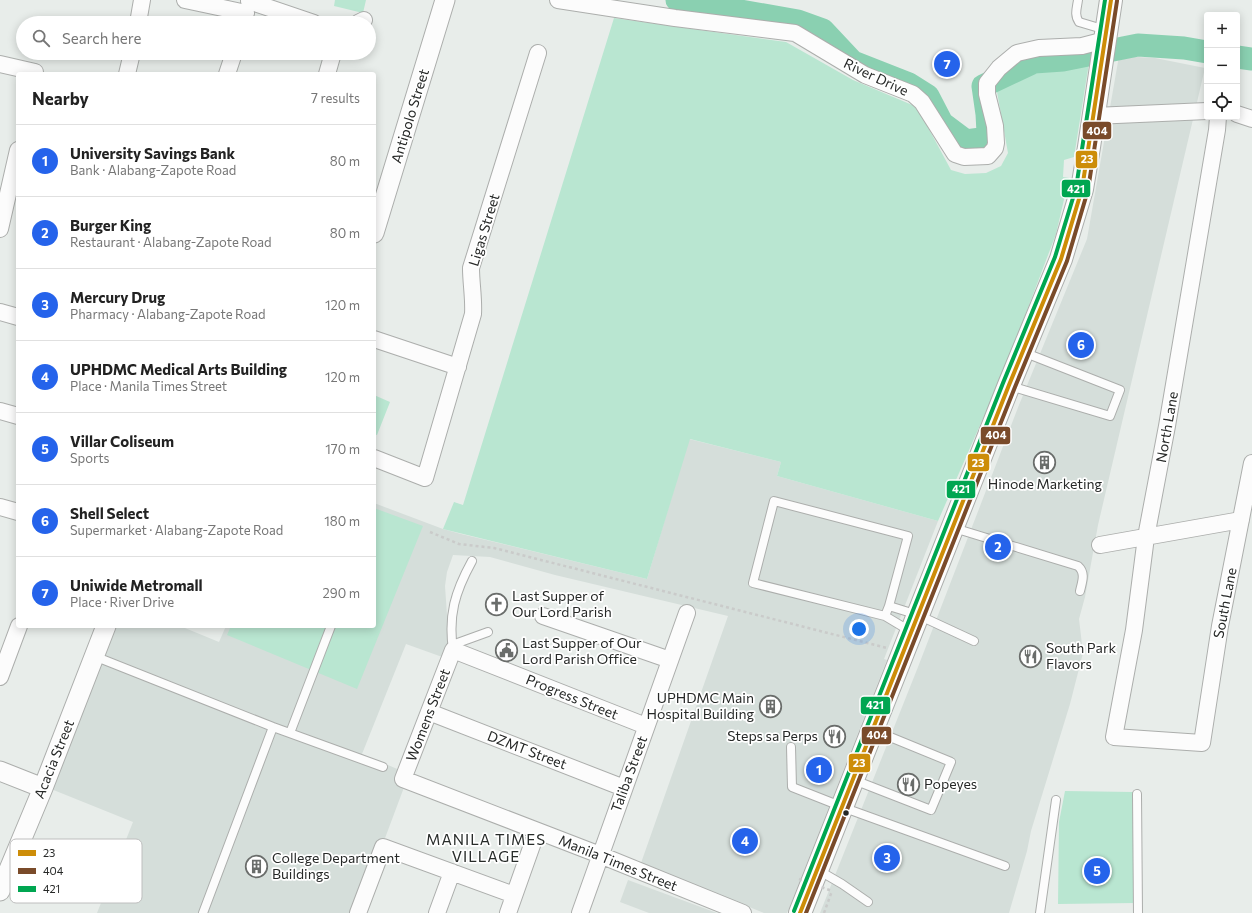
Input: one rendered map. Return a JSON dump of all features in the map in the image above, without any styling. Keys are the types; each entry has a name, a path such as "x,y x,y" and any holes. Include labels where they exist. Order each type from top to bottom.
{"highway":[{"path":"800,913 808,874 842,807 1060,259 1082,189 1111,0"}],"street":[{"path":"139,16 142,0"},
{"path":"185,0 247,9 280,16"},
{"name":"Antipolo Street","path":"376,225 445,0"},
{"name":"River Drive","path":"558,0 675,18 795,33 865,75 913,94 922,102 955,154 964,157 988,156 995,148 996,143 994,126 987,94 987,83 999,68 1017,53 1039,48 1082,46 1105,38"},
{"name":"Ligas Street","path":"376,459 425,478 473,314 474,305 471,282 472,268 538,53"},
{"path":"127,72 130,60"},
{"path":"228,72 232,60"},
{"path":"328,72 331,60"},
{"path":"0,64 31,72"},
{"path":"1094,116 1204,111"},
{"path":"1240,115 1252,119"},
{"name":"North Lane","path":"1114,737 1134,630 1146,537 1168,426 1218,120"},
{"path":"0,229 4,193 16,156"},
{"path":"0,312 16,316"},
{"path":"376,340 458,367"},
{"path":"0,411 16,415"},
{"name":"South Lane","path":"1114,737 1202,743 1220,626 1252,463"},
{"path":"0,507 16,511"},
{"path":"1100,545 1241,520"},
{"name":"Taliba Street","path":"580,913 687,612"},
{"path":"543,616 670,660"},
{"path":"0,677 18,628"},
{"name":"Acacia Street","path":"22,839 105,628"},
{"name":"Womens Street","path":"403,779 453,648"},
{"name":"Progress Street","path":"453,648 646,726"},
{"name":"DZMT Street","path":"429,712 624,788"},
{"path":"0,771 43,788"},
{"name":"Manila Times Street","path":"403,779 600,855 743,913"},
{"path":"508,913 537,831"},
{"path":"358,913 383,847 514,895"},
{"name":"Acacia Street","path":"0,891 10,867"},
{"path":"437,913 452,872"}],"lane":[{"path":"1078,0 1076,12 1079,22 1105,38"},
{"path":"1009,385 1110,416 1120,390 1022,352"},
{"path":"885,616 908,536 774,501 753,583 885,616 974,641"},
{"path":"953,527 1078,566 1083,571 1080,591"},
{"path":"472,561 461,580 454,601 452,623 453,648 488,632"},
{"path":"888,606 915,624"},
{"path":"290,733 330,628"},
{"path":"94,656 273,727 383,767"},
{"path":"203,913 273,727"},
{"path":"853,779 931,810 951,762 873,730"},
{"path":"792,747 792,787 842,807 1005,866"},
{"path":"1137,794 1138,913"},
{"path":"1040,913 1056,800"},
{"path":"808,874 842,884 868,902"}],"path":[{"path":"430,532 459,544 502,550 896,650 904,654"},
{"path":"808,874 832,891 824,913"}],"shaded area":[{"path":"1119,56 1155,58 1204,68 1098,525 1085,597 1079,619 1083,653 1070,704 1031,831 1027,851 1009,913 820,913 918,667 1019,405 1087,239"},
{"path":"689,439 781,462 777,476 938,521 884,659 887,660 787,913 764,913 641,863 728,616 555,575 490,557 453,555 447,572 445,586 449,644 445,658 406,644 362,754 409,774 357,913 97,913 101,903 142,903 142,839 126,839 133,822 51,789 116,628 185,628 219,642 225,628 376,628 376,504 443,529 461,534 647,579"},
{"path":"628,880 717,913 649,913 620,902"}],"green space":[{"path":"335,0 366,0 363,13 334,6"},
{"path":"614,18 786,42 853,80 917,107 951,170 965,174 986,173 1001,166 1008,153 997,92 1019,68 1089,63 1074,157 1064,160 1063,177 1069,178 1056,234 1006,366 938,521 777,476 781,462 690,439 647,579 443,529 454,502 463,505"},
{"path":"376,396 390,402 376,435"},
{"path":"376,509 423,526 357,689 227,635 230,628 376,628"},
{"path":"1065,791 1133,792 1135,903 1058,904 1059,822"}],"waterway":[{"path":"677,0 798,21 823,30 853,62 909,84 928,96 942,123 966,141 981,139 988,133 983,86 1034,62 1063,60 1138,45 1184,48 1204,51"},
{"path":"1240,57 1252,59"}],"transit line":[{"name":"421","path":"794,911 1003,383 1055,257 1076,188 1105,0"},
{"name":"23","path":"800,913 1009,385 1061,259 1082,189 1111,0"},
{"name":"404","path":"806,913 1015,387 1067,261 1088,190 1117,1"}],"place":[{"name":"Uniwide Metromall","path":"947,64"},
{"name":"Shell Select","path":"1081,345"},
{"name":"Hinode Marketing","path":"1045,462"},
{"name":"Burger King","path":"998,547"},
{"name":"Last Supper of Our Lord Parish","path":"496,604"},
{"name":"Last Supper of Our Lord Parish Office","path":"506,651"},
{"name":"South Park Flavors","path":"1031,656"},
{"name":"UPHDMC Main Hospital Building","path":"770,706"},
{"name":"Steps sa Perps","path":"834,736"},
{"name":"University Savings Bank","path":"819,770"},
{"name":"Popeyes","path":"909,784"},
{"name":"UPHDMC Medical Arts Building","path":"745,841"},
{"name":"Mercury Drug","path":"887,858"},
{"name":"College Department Buildings","path":"256,866"},
{"name":"Villar Coliseum","path":"1097,871"}],"district":[{"name":"MANILA TIMES VILLAGE","path":"486,848"}]}
